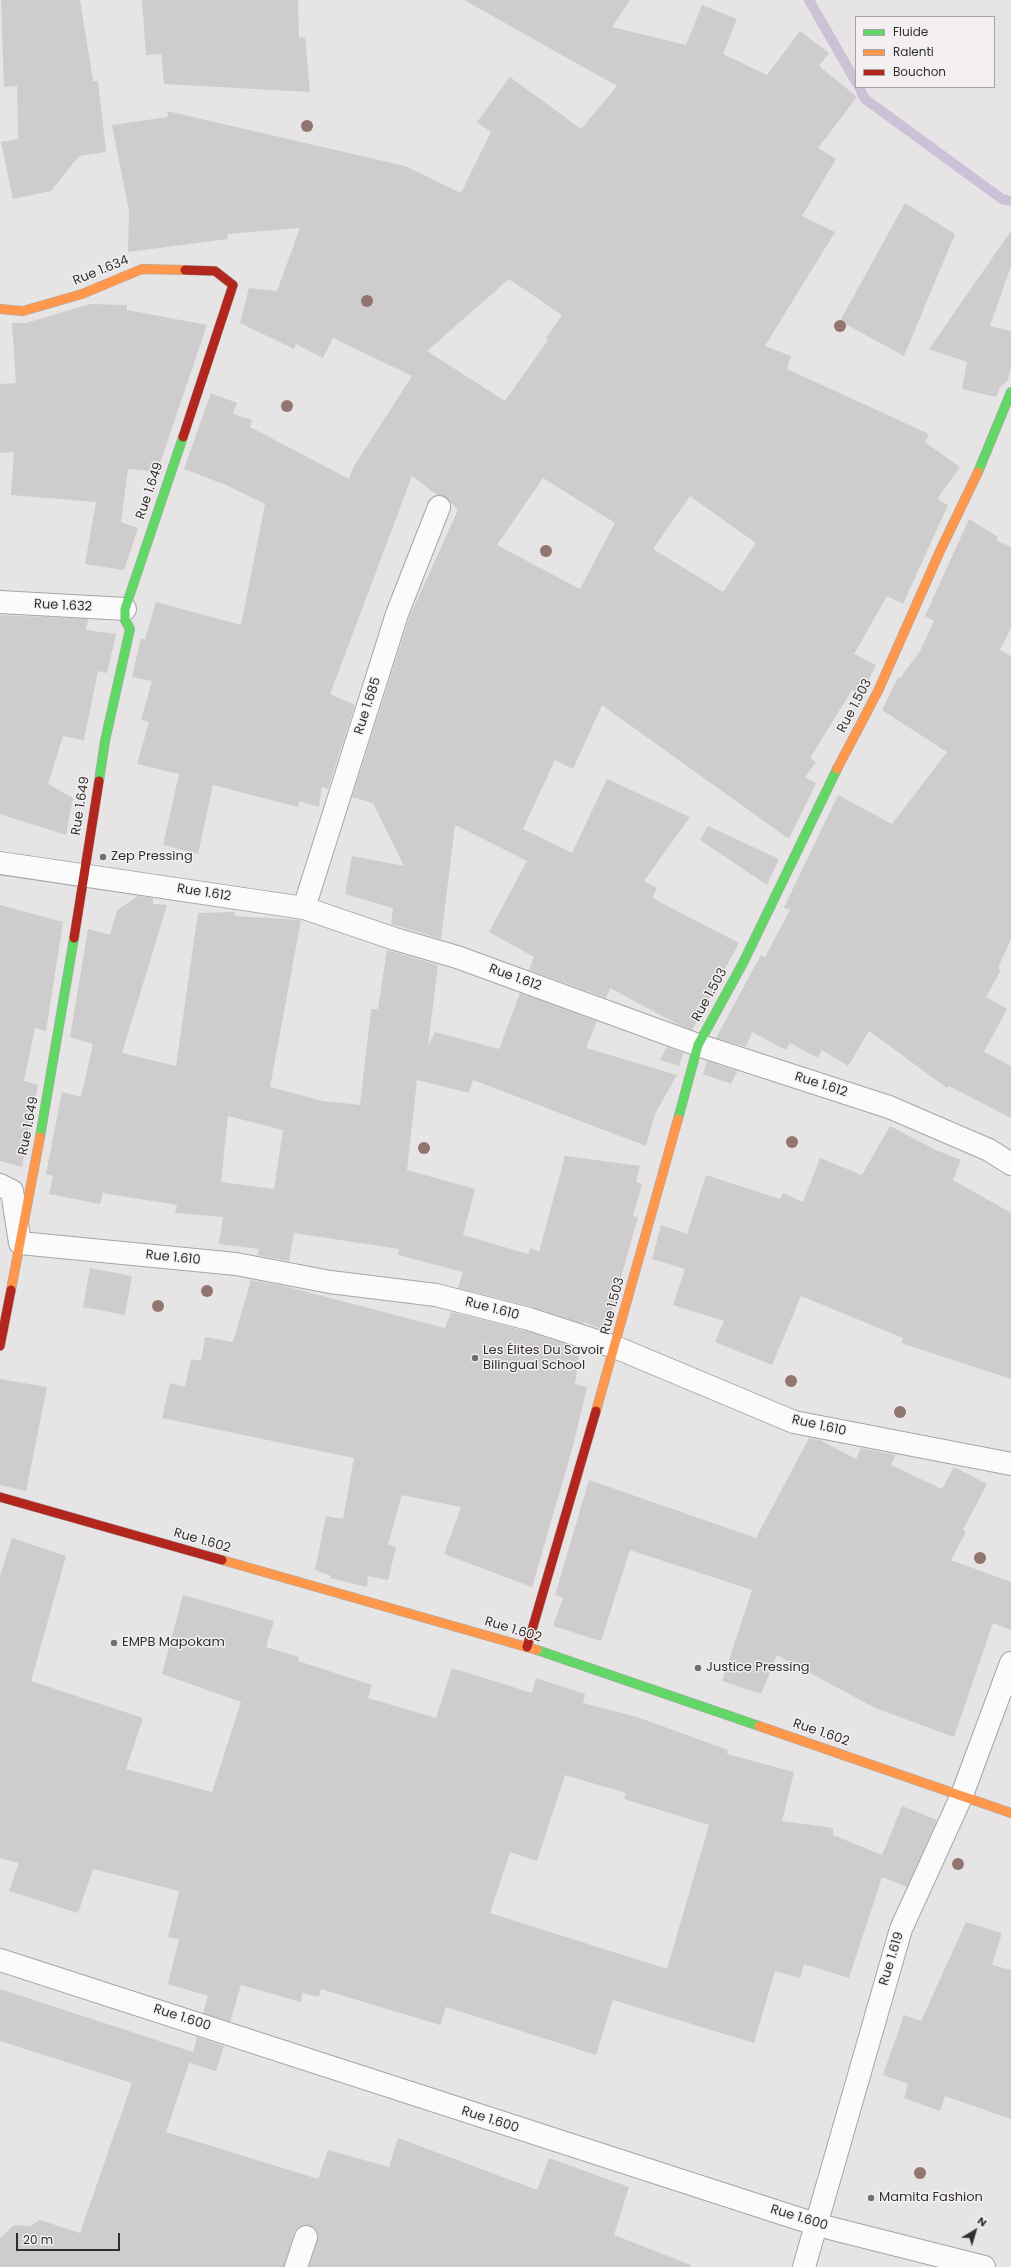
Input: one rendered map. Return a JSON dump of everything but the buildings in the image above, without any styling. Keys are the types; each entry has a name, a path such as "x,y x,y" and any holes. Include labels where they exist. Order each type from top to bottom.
{"street":[{"name":"Rue 1.634","path":"0,309 23,311 82,294 142,269 215,271 233,286"},
{"name":"Rue 1.649","path":"0,1346 49,1092 104,741 130,629 125,620 125,609 158,506 208,365 233,286"},
{"name":"Rue 1.503","path":"527,1647 615,1347 698,1045 743,962 857,728 878,691 940,551 980,468 1011,392"},
{"name":"Rue 1.685","path":"304,908 397,614 439,506"},
{"name":"Rue 1.632","path":"0,602 125,609"},
{"name":"Rue 1.612","path":"0,863 83,874 304,908 395,939 457,957 698,1045 889,1107 989,1150 1011,1164"},
{"path":"0,1185 12,1191 20,1243"},
{"name":"Rue 1.610","path":"20,1243 236,1264 330,1282 436,1295 530,1319 615,1347 794,1422 1011,1464"},
{"name":"Rue 1.602","path":"0,1497 527,1647 1011,1813"},
{"name":"Rue 1.619","path":"804,2267 818,2225 857,2079 901,1929 962,1795 1011,1663"},
{"name":"Rue 1.600","path":"0,1960 818,2225 984,2267"},
{"path":"296,2267 306,2237"}],"waterway":[{"path":"809,0 855,80"},
{"path":"860,88 865,99 1002,199 1011,201"}],"traffic: fast":[{"path":"978,472 1011,392"},
{"path":"99,781 105,741 130,629 125,620 125,609 183,437"},
{"path":"678,1119 698,1045 743,963 837,769"},
{"path":"40,1137 74,938"},
{"path":"537,1650 759,1726"}],"traffic: slow":[{"path":"0,309 23,311 82,294 142,269 185,270"},
{"path":"837,769 878,691 940,551 978,472"},
{"path":"596,1411 678,1119"},
{"path":"11,1290 40,1137"},
{"path":"222,1560 537,1650"},
{"path":"759,1726 1011,1813"}],"traffic: jam":[{"path":"183,437 233,285 215,271 185,270"},
{"path":"74,938 99,781"},
{"path":"0,1346 11,1290"},
{"path":"527,1647 596,1411"},
{"path":"0,1497 222,1560"}],"place":[{"name":"Zep Pressing","path":"103,857"},
{"name":"Les Élites Du Savoir Bilingual School","path":"475,1358"},
{"name":"EMPB Mapokam","path":"114,1643"},
{"name":"Justice Pressing","path":"698,1668"},
{"name":"Mamita Fashion","path":"871,2198"}]}
